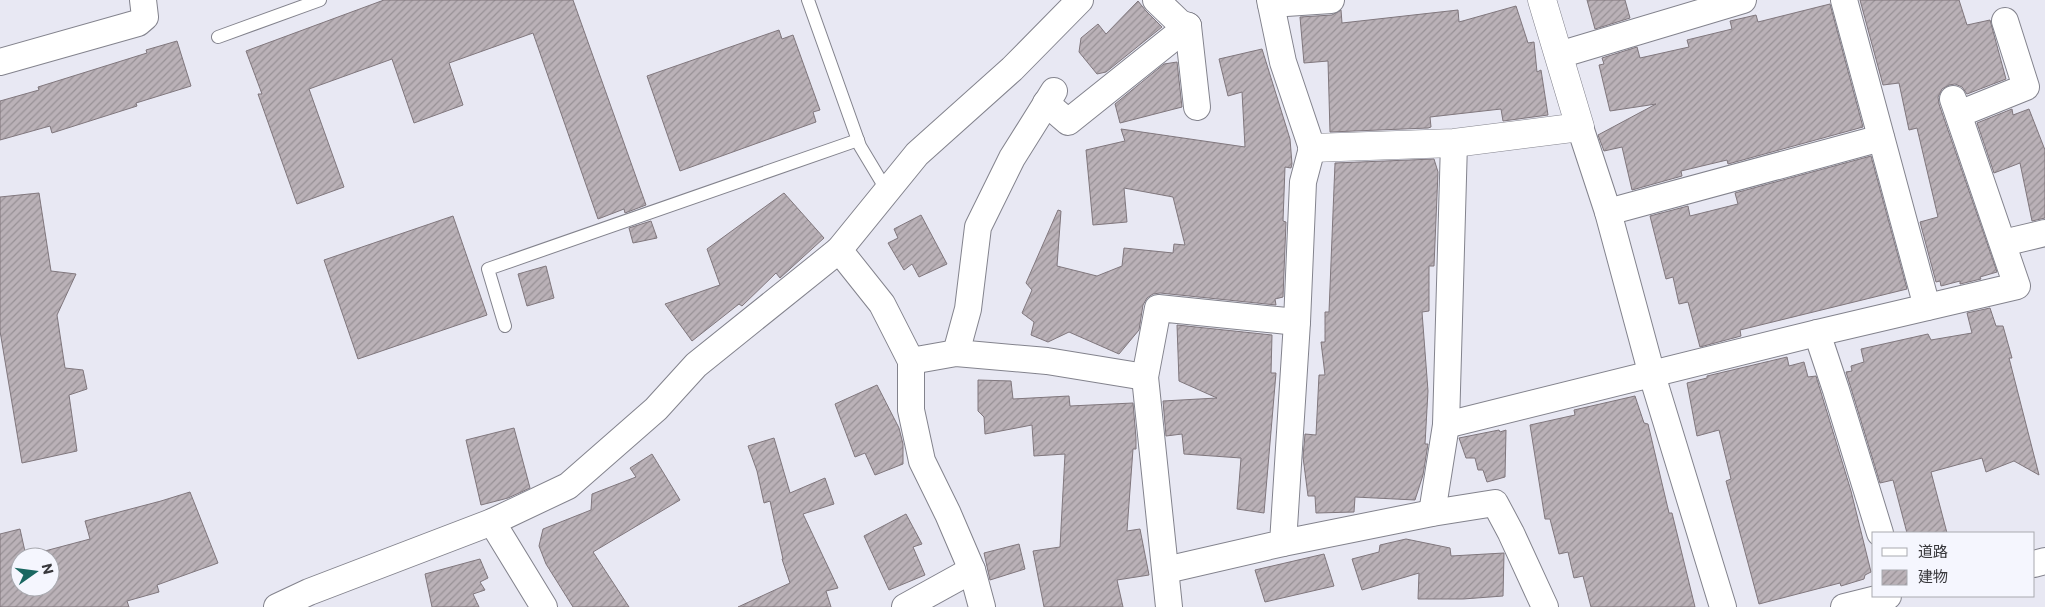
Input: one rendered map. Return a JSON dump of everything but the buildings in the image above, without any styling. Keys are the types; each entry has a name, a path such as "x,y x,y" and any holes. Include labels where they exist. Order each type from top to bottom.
{"street":[{"path":"1,56 138,23 145,17 143,0"},
{"path":"277,607 309,592 492,522 568,486 656,409 696,365 839,250 917,154 1012,69 1080,0"},
{"path":"1156,0 1180,23 1188,26"},
{"path":"1283,543 1303,182 1312,148 1283,62 1270,2 1331,0"},
{"path":"1542,0 1608,212 1652,375 1723,607"},
{"path":"1559,55 1743,0"},
{"path":"1844,0 1927,307"},
{"path":"1446,424 2018,286 1956,107 2026,87 2005,21"},
{"path":"956,352 968,308 978,226 1012,158 1050,97 1068,122 1188,26"},
{"path":"1188,26 1197,107"},
{"path":"1312,148 1454,143 1580,127"},
{"path":"1608,212 1881,138"},
{"path":"1432,513 1446,424 1454,143"},
{"path":"2003,242 2045,233"},
{"path":"839,250 882,304 911,362 911,410 922,461 948,514 972,570 982,607"},
{"path":"1169,607 1145,377 1158,308 1296,322"},
{"path":"1817,333 1880,532"},
{"path":"911,362 956,352 1047,361 1145,377"},
{"path":"1166,570 1283,543 1432,513 1495,503 1511,533 1544,607"},
{"path":"492,522 544,607"},
{"path":"905,607 972,570"},
{"path":"1844,607 1884,597"}],"lane":[{"path":"218,37 320,0"},
{"path":"808,0 858,140 887,191"},
{"path":"505,326 488,269 858,140"}]}
